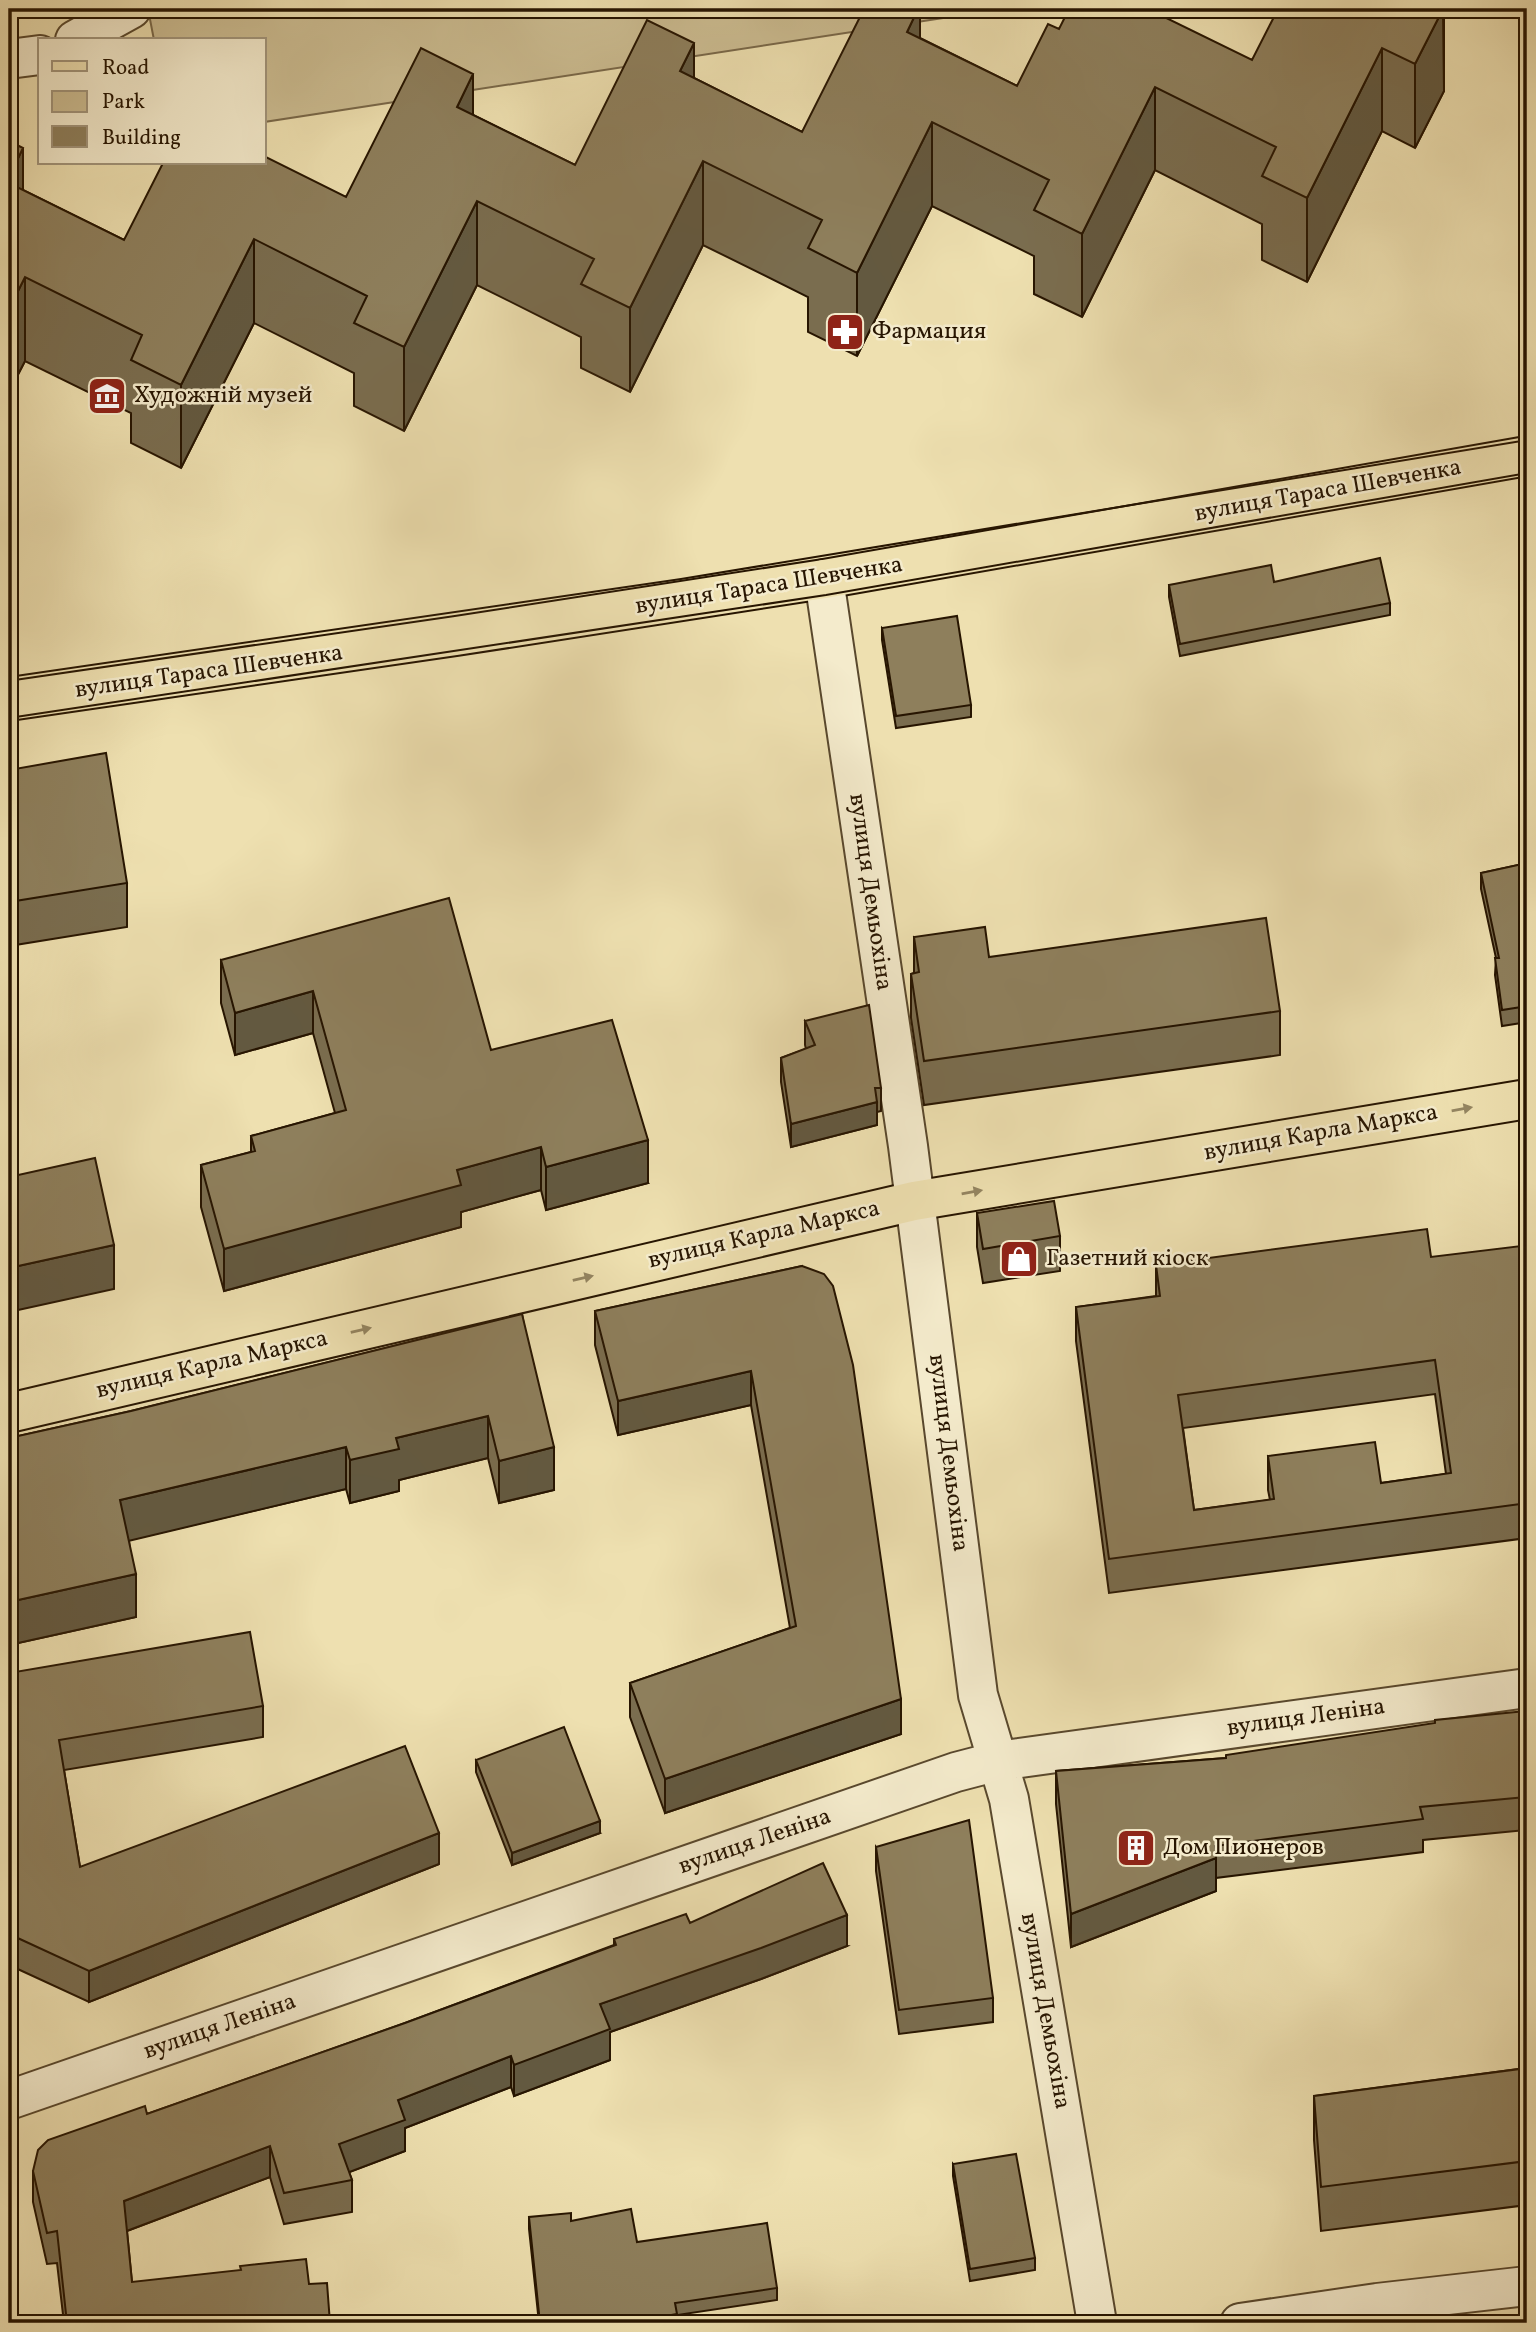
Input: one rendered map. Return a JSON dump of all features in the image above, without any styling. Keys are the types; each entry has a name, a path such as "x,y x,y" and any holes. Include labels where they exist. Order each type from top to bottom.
{"main road":[{"name":"вулиця Тараса Шевченка","path":"9,701 824,579 1527,456"},
{"name":"вулиця Карла Маркса","path":"9,1413 914,1201 1527,1098"}],"street":[{"path":"79,38 131,9"},
{"path":"9,59 38,55"},
{"name":"вулиця Демьохіна","path":"824,579 908,1146 978,1695 1009,1799 1097,2323"},
{"name":"вулиця Леніна","path":"9,2100 956,1772 998,1761 1527,1689"},
{"path":"1240,2323 1377,2303 1527,2286"}],"green space":[{"path":"148,9 1002,9 266,122 266,38 154,38"}],"building":[{"path":"864,9 918,9 907,32 1017,86 1048,24 1059,29 1069,9 1148,9 1252,60 1278,9 1443,9 1415,64 1382,48 1307,198 1262,176 1276,147 1155,87 1082,234 1034,210 1049,180 932,122 857,273 808,248 822,220 703,161 630,308 581,284 594,259 477,201 404,347 354,323 367,296 254,239 181,385 131,360 142,335 25,277 9,309 9,183 124,240 162,164 266,164 266,157 346,197 421,48 473,74 457,107 575,165 647,20 694,43 680,71 802,132"},
{"path":"9,141 23,148 9,177"},
{"path":"1380,558 1390,603 1180,644 1169,585 1271,565 1274,582"},
{"path":"957,616 971,705 896,716 882,628"},
{"path":"106,753 127,883 9,902 9,770"},
{"path":"1527,863 1527,1006 1502,1010 1495,958 1499,958 1481,873"},
{"path":"449,898 491,1050 612,1020 648,1140 546,1167 541,1147 457,1170 461,1185 224,1249 201,1165 255,1151 251,1136 346,1110 313,991 235,1013 221,960"},
{"path":"1266,918 1280,1011 924,1061 911,974 919,972 914,937 985,927 989,957"},
{"path":"869,1005 881,1088 875,1088 877,1102 791,1124 781,1058 815,1045 805,1021"},
{"path":"95,1158 114,1245 9,1268 9,1177"},
{"path":"1054,1201 1060,1236 983,1249 977,1213"},
{"path":"1427,1229 1431,1257 1521,1246 1527,1289 1527,1503 1109,1559 1076,1307 1160,1296 1156,1265","holes":["1435,1360 1451,1473 1381,1483 1375,1442 1268,1456 1274,1499 1194,1510 1178,1395"]},
{"path":"802,1266 824,1274 833,1286 853,1365 901,1699 665,1779 630,1683 796,1626 751,1371 618,1401 595,1311"},
{"path":"522,1314 554,1447 499,1461 488,1416 396,1438 399,1449 350,1460 346,1447 120,1500 136,1574 9,1602 9,1438 131,1411"},
{"path":"250,1632 263,1706 59,1740 80,1867 405,1746 439,1833 89,1971 9,1934 9,1673"},
{"path":"1527,1711 1527,1797 1420,1807 1423,1819 1215,1846 1216,1858 1071,1914 1056,1771 1226,1758 1226,1755 1435,1723 1435,1720"},
{"path":"564,1727 600,1821 512,1853 476,1760"},
{"path":"969,1820 993,1998 899,2010 876,1847"},
{"path":"823,1863 847,1915 600,2004 610,2029 514,2065 511,2056 398,2100 405,2120 339,2144 352,2180 284,2193 270,2146 124,2201 132,2282 241,2270 240,2266 306,2259 309,2284 327,2283 330,2323 67,2323 57,2231 47,2233 33,2171 38,2150 48,2140 145,2106 147,2114 405,2023 616,1945 614,1939 686,1914 690,1923"},
{"path":"1527,2068 1527,2161 1321,2187 1314,2096"},
{"path":"1016,2154 1035,2258 970,2269 953,2164"},
{"path":"631,2209 637,2242 767,2223 777,2288 675,2303 677,2314 625,2323 622,2317 540,2323 529,2217 571,2213 571,2221"}],"tram line":[{"path":"9,677 681,579 1527,440"},
{"path":"9,718 826,595 1527,473"}],"place":[{"name":"Фармация","path":"845,332"},
{"name":"Художній музей","path":"107,396"},
{"name":"Газетний кіоск","path":"1019,1259"},
{"name":"Дом Пионеров","path":"1136,1848"}]}
